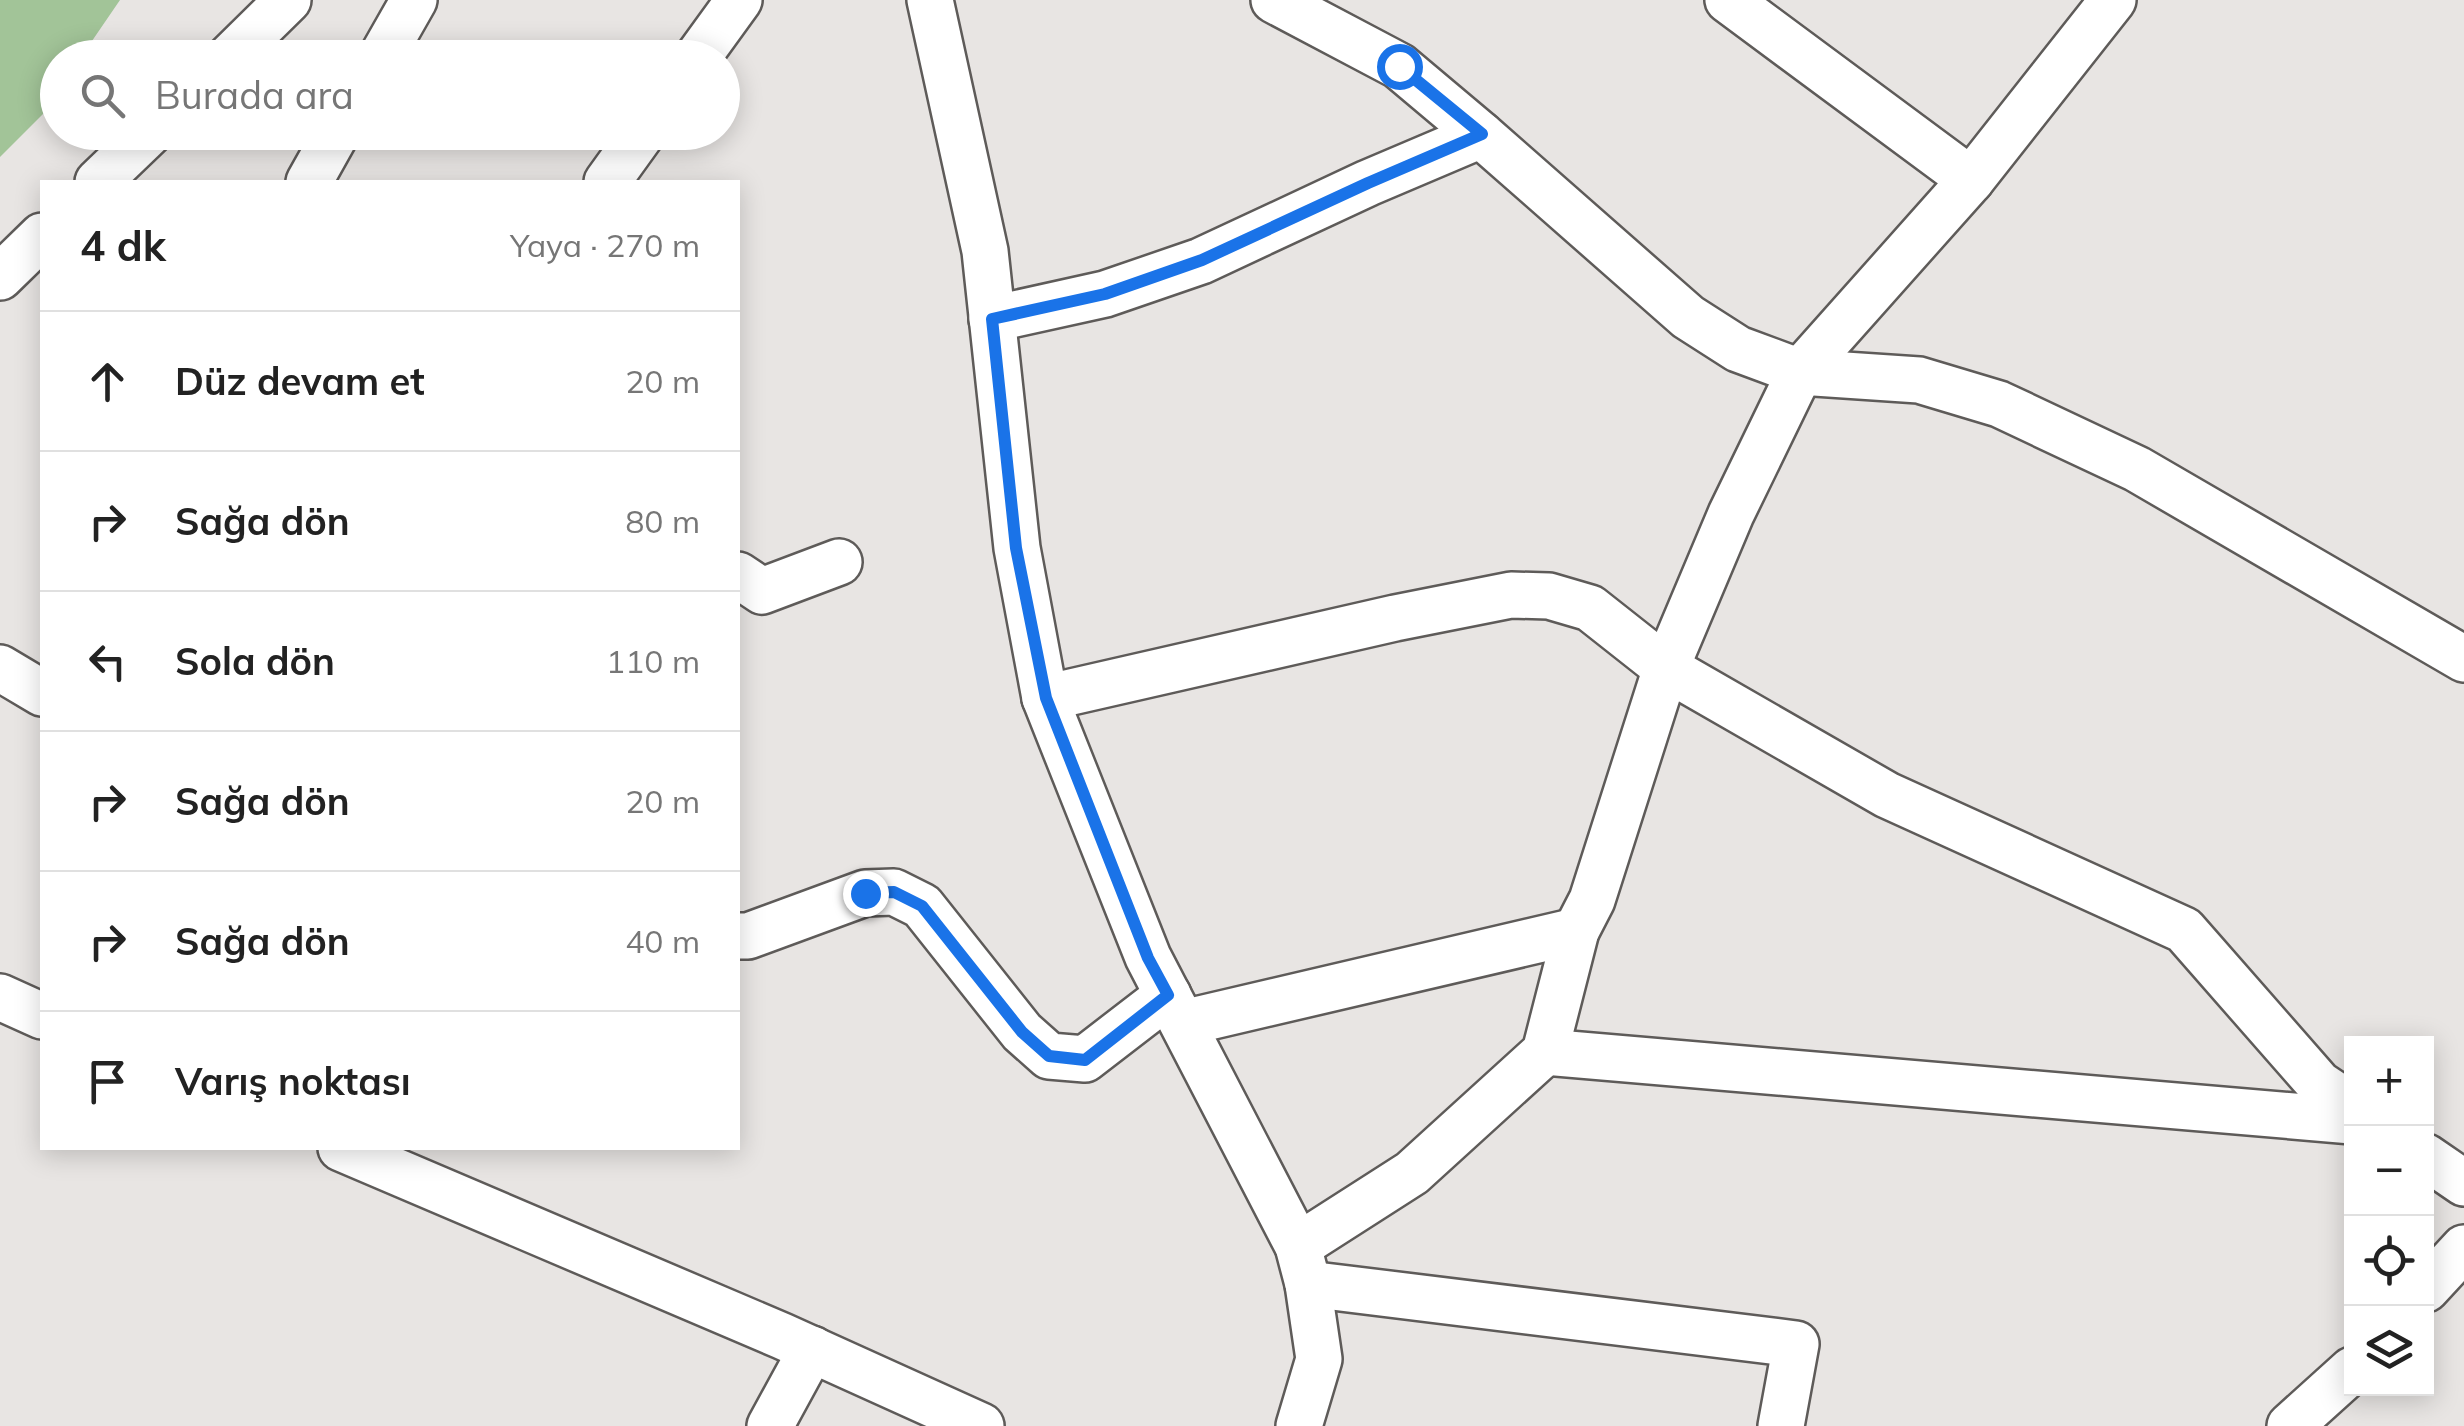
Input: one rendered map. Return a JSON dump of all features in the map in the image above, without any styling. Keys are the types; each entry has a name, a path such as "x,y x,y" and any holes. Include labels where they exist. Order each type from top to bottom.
{"street":[{"path":"247,40 288,0"},
{"path":"391,40 414,0"},
{"path":"710,40 739,0"},
{"path":"930,0 985,251 1016,548 1046,698 1148,958 1303,1265 1320,1359 1299,1426"},
{"path":"1274,0 1399,66 1482,134 1688,317 1738,349 1800,372 1920,380 1999,404 2136,469 2464,659"},
{"path":"1728,0 1970,180"},
{"path":"1303,1265 1545,1052 1576,931 1592,900 1666,668 1731,514 1800,372 1970,180 2114,0"},
{"path":"992,319 1105,294 1202,260 1482,134"},
{"path":"115,178 136,150"},
{"path":"310,180 328,150"},
{"path":"608,180 630,150"},
{"path":"0,276 40,238"},
{"path":"740,576 762,591 839,562"},
{"path":"1046,698 1512,594 1549,596 1590,608 1666,668 1887,795 2184,930 2319,1084 2344,1101"},
{"path":"0,668 40,692"},
{"path":"740,936 865,893 894,892 922,906 1022,1032 1049,1056 1085,1060 1175,1009 1576,931"},
{"path":"0,997 40,1015"},
{"path":"1545,1052 2344,1120"},
{"path":"351,1150 428,1165 812,1350 980,1426"},
{"path":"2434,1163 2464,1183"},
{"path":"2434,1280 2464,1248"},
{"path":"1303,1265 1796,1344 1781,1426"},
{"path":"770,1426 812,1350"},
{"path":"2290,1426 2344,1377"}],"green space":[{"path":"0,0 120,0 93,40 40,40 40,117 0,157"}],"route":[{"path":"865,893 894,892 922,906 1022,1032 1049,1056 1085,1060 1168,995 1148,958 1046,698 1016,548 992,319 1105,294 1202,260 1482,134 1399,66"}]}
